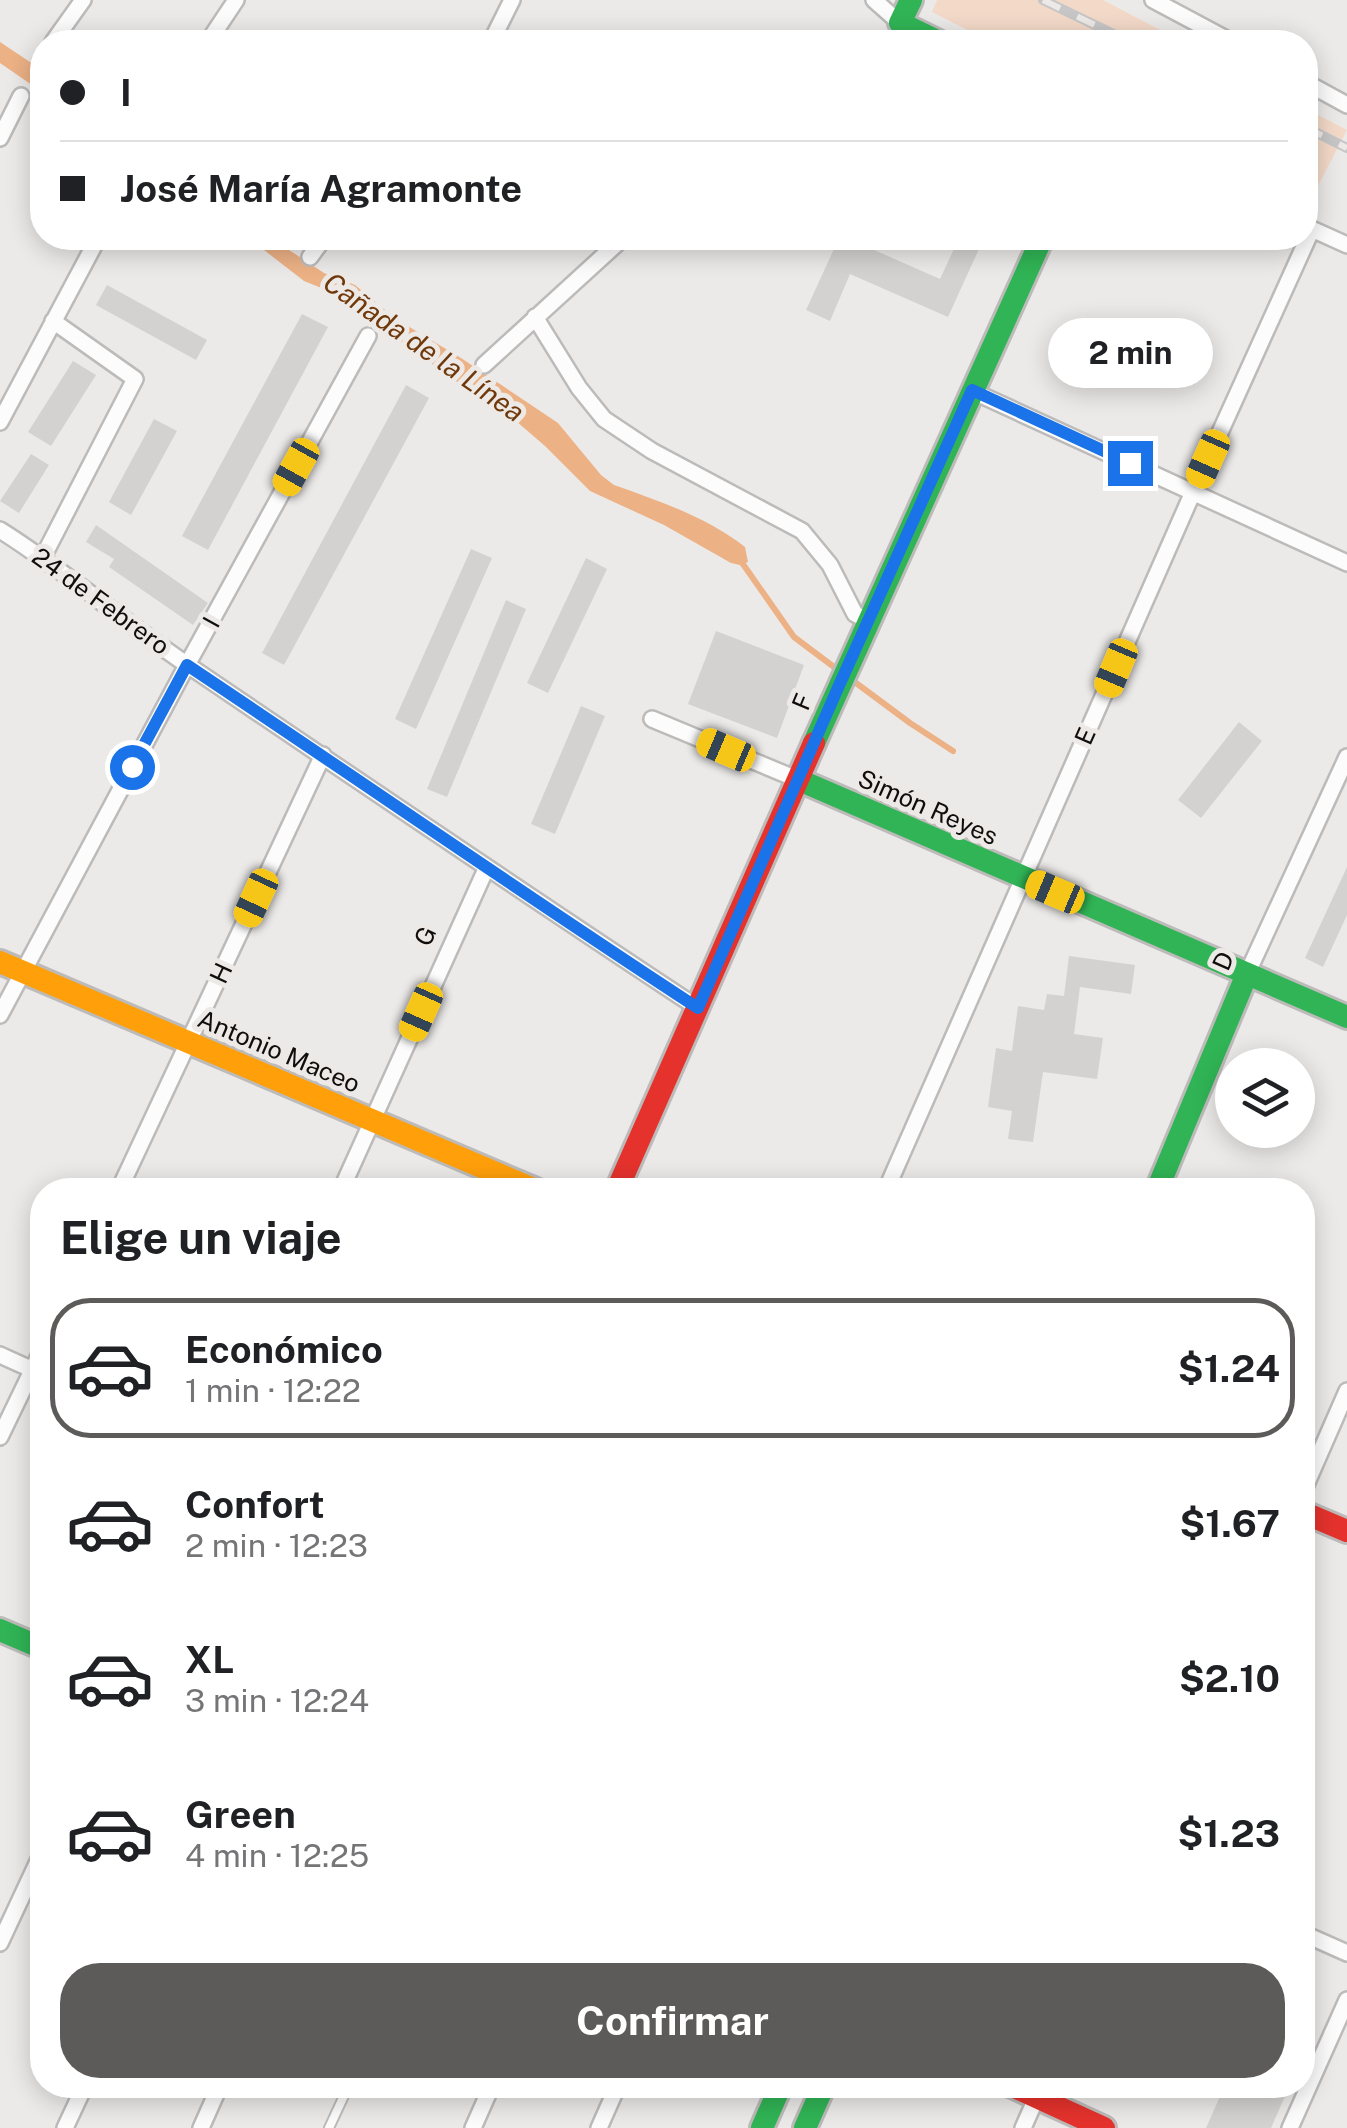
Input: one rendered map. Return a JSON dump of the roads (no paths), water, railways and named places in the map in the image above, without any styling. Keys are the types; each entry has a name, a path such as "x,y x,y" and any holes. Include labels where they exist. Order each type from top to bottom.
{"street":[{"path":"61,30 82,0"},
{"path":"216,30 236,0"},
{"path":"497,30 512,0"},
{"path":"874,0 914,30"},
{"path":"900,23 911,0"},
{"path":"1153,0 1209,30"},
{"path":"1318,89 1347,105"},
{"path":"0,138 22,96"},
{"path":"1318,231 1347,245"},
{"path":"0,422 91,250"},
{"path":"310,257 315,250"},
{"path":"484,365 609,250"},
{"name":"F","path":"623,1178 837,690 1036,250"},
{"name":"E","path":"891,1178 1299,250"},
{"path":"535,316 579,388 604,419 652,451 802,531 830,565 866,630"},
{"path":"44,557 135,379 52,321"},
{"name":"I","path":"0,1015 368,336"},
{"path":"972,390 1347,563"},
{"name":"24 de Febrero","path":"0,530 44,557 187,665 698,1008"},
{"name":"Simón Reyes","path":"652,719 1347,1018"},
{"name":"H","path":"124,1178 323,755"},
{"name":"D","path":"1162,1178 1247,974 1347,757"},
{"name":"G","path":"347,1178 486,869"},
{"name":"Antonio Maceo","path":"0,962 508,1178"},
{"path":"0,1355 30,1368"},
{"path":"0,1437 30,1386"},
{"path":"1315,1464 1347,1391"},
{"path":"1315,1517 1347,1531"},
{"path":"0,1630 30,1643"},
{"path":"0,1944 30,1879"},
{"path":"1315,1939 1347,1953"},
{"path":"1315,2072 1347,2000"},
{"path":"66,2128 79,2098"},
{"path":"201,2128 214,2098"},
{"path":"473,2128 486,2098"},
{"path":"599,2128 612,2098"},
{"path":"762,2128 775,2098"},
{"path":"805,2128 818,2098"},
{"path":"1022,2128 1036,2098"},
{"path":"1051,2098 1104,2128"},
{"path":"1290,2128 1303,2098"}],"lane":[{"path":"329,2128 342,2098"}],"water":[{"path":"0,42 30,62 30,84 0,63"},
{"name":"Cañada de la Línea","path":"264,250 289,250 324,273 355,285 396,319 558,423 614,485 715,527 745,547 748,562 731,563 664,525 590,491 516,421 334,293 304,281"}],"waterway":[{"path":"738,557 794,637 838,670"},
{"path":"848,677 953,751"}],"railway":[{"path":"1043,0 1105,30"},
{"path":"1318,134 1347,148"}]}
